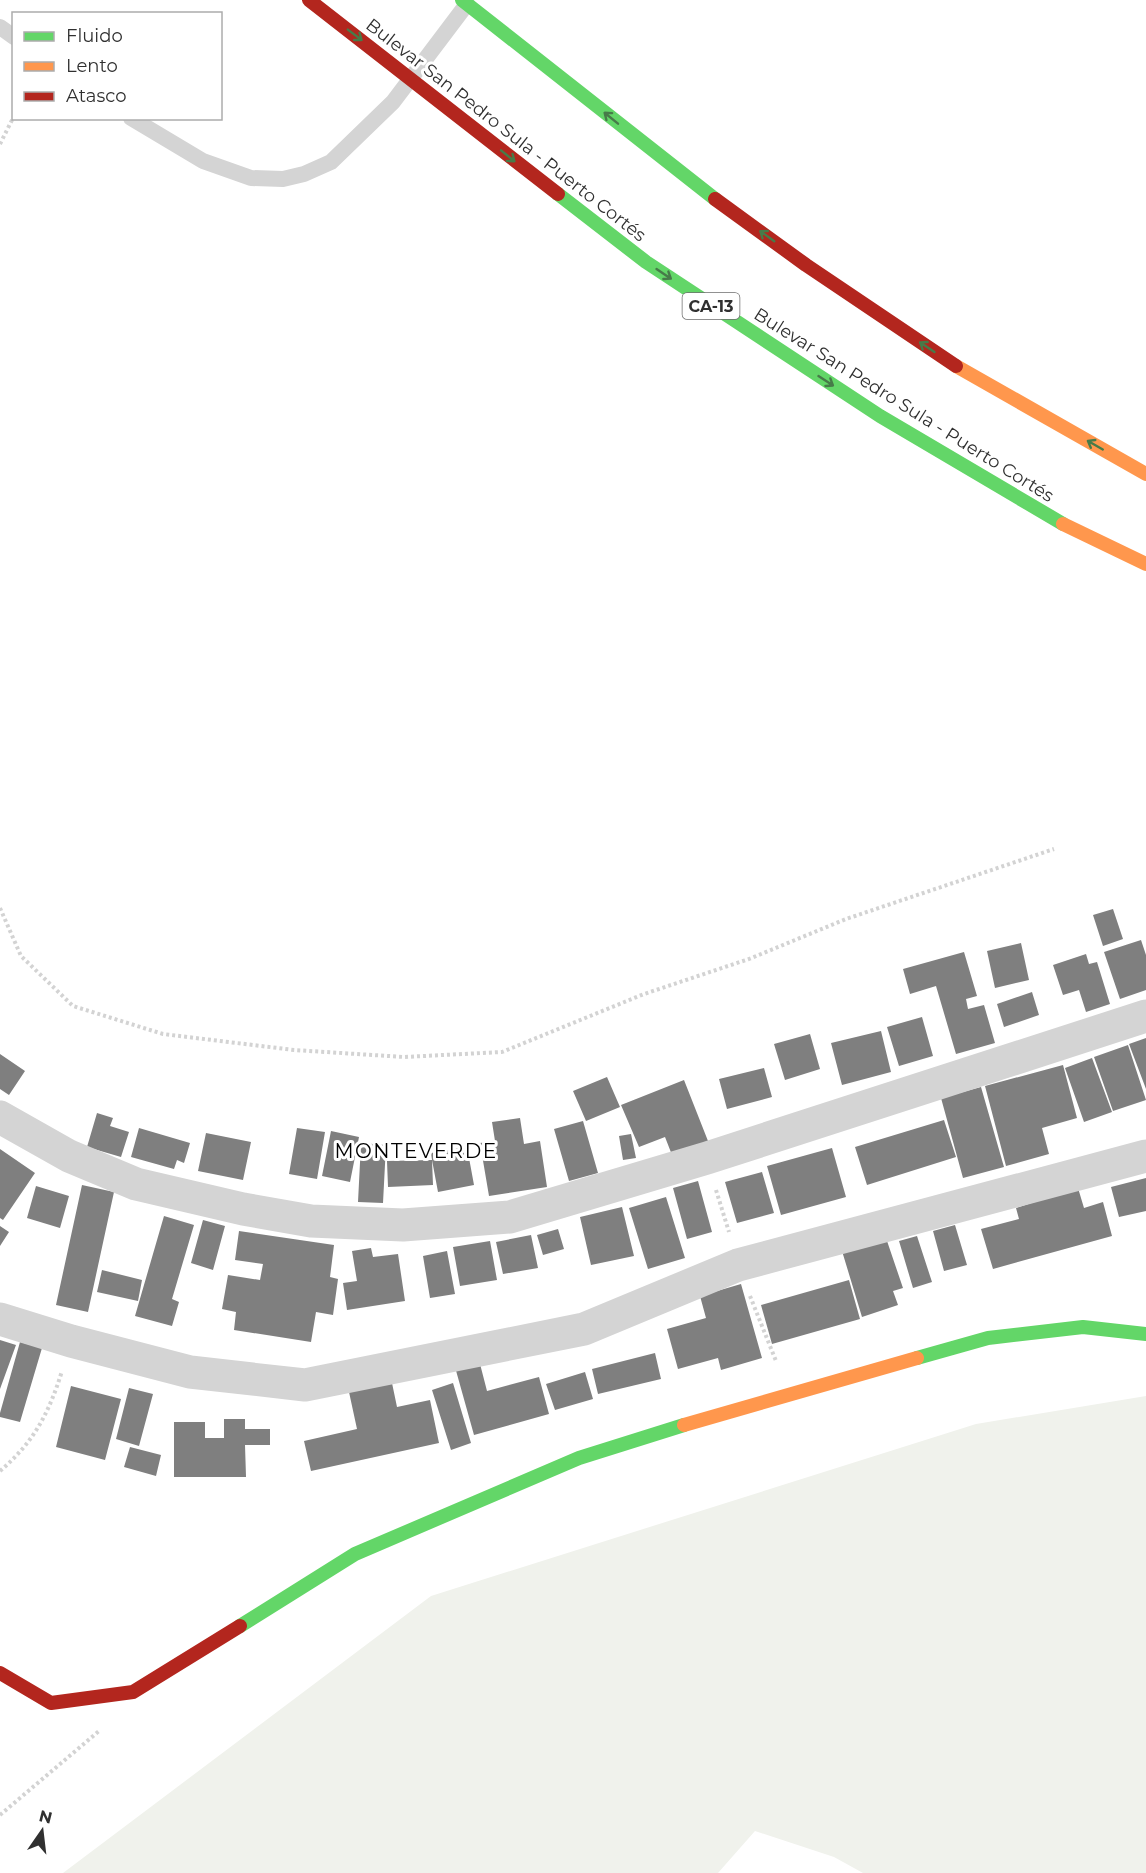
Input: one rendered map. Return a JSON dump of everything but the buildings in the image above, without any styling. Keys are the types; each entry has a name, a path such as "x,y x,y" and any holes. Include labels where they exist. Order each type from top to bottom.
{"main road":[{"name":"Bulevar San Pedro Sula - Puerto Cortés","path":"309,0 413,79 533,177 646,262 880,416 1065,525 1146,564"},
{"path":"465,2 674,169 806,265 944,358 1146,474"},
{"path":"0,1673 51,1703 133,1692 355,1554 579,1458 788,1393 988,1338 1083,1327 1146,1334"}],"street":[{"path":"0,1117 69,1156 136,1184 243,1209 311,1221 403,1225 510,1216 707,1158 1146,1016"},
{"path":"0,1319 71,1341 190,1372 306,1385 584,1329 738,1266 1146,1156"}],"lane":[{"path":"134,120 203,161 251,178 284,179 304,174 331,162 393,102 413,79 465,2"}],"path":[{"path":"0,144 12,120"},
{"path":"0,908 21,956 73,1006 163,1034 294,1050 404,1057 502,1052 644,994 749,959 846,919 1054,849"},
{"path":"0,1471 23,1451 41,1424 71,1341"},
{"path":"0,1815 106,1725"}],"shaded area":[{"path":"1146,1396 1146,1873 863,1873 834,1857 755,1831 718,1873 63,1873 431,1596 976,1424"}],"traffic: fast":[{"path":"462,0 715,199"},
{"path":"558,194 646,262 880,416 1063,524"},
{"path":"917,1358 988,1338 1083,1327 1146,1334"},
{"path":"240,1626 355,1554 579,1458 684,1425"}],"traffic: slow":[{"path":"956,366 1146,474"},
{"path":"1063,524 1146,564"},
{"path":"684,1425 917,1358"}],"traffic: jam":[{"path":"309,0 558,194"},
{"path":"715,199 806,265 956,366"},
{"path":"0,1673 51,1703 133,1692 240,1626"}],"district":[{"name":"MONTEVERDE","path":"416,1151"}]}
